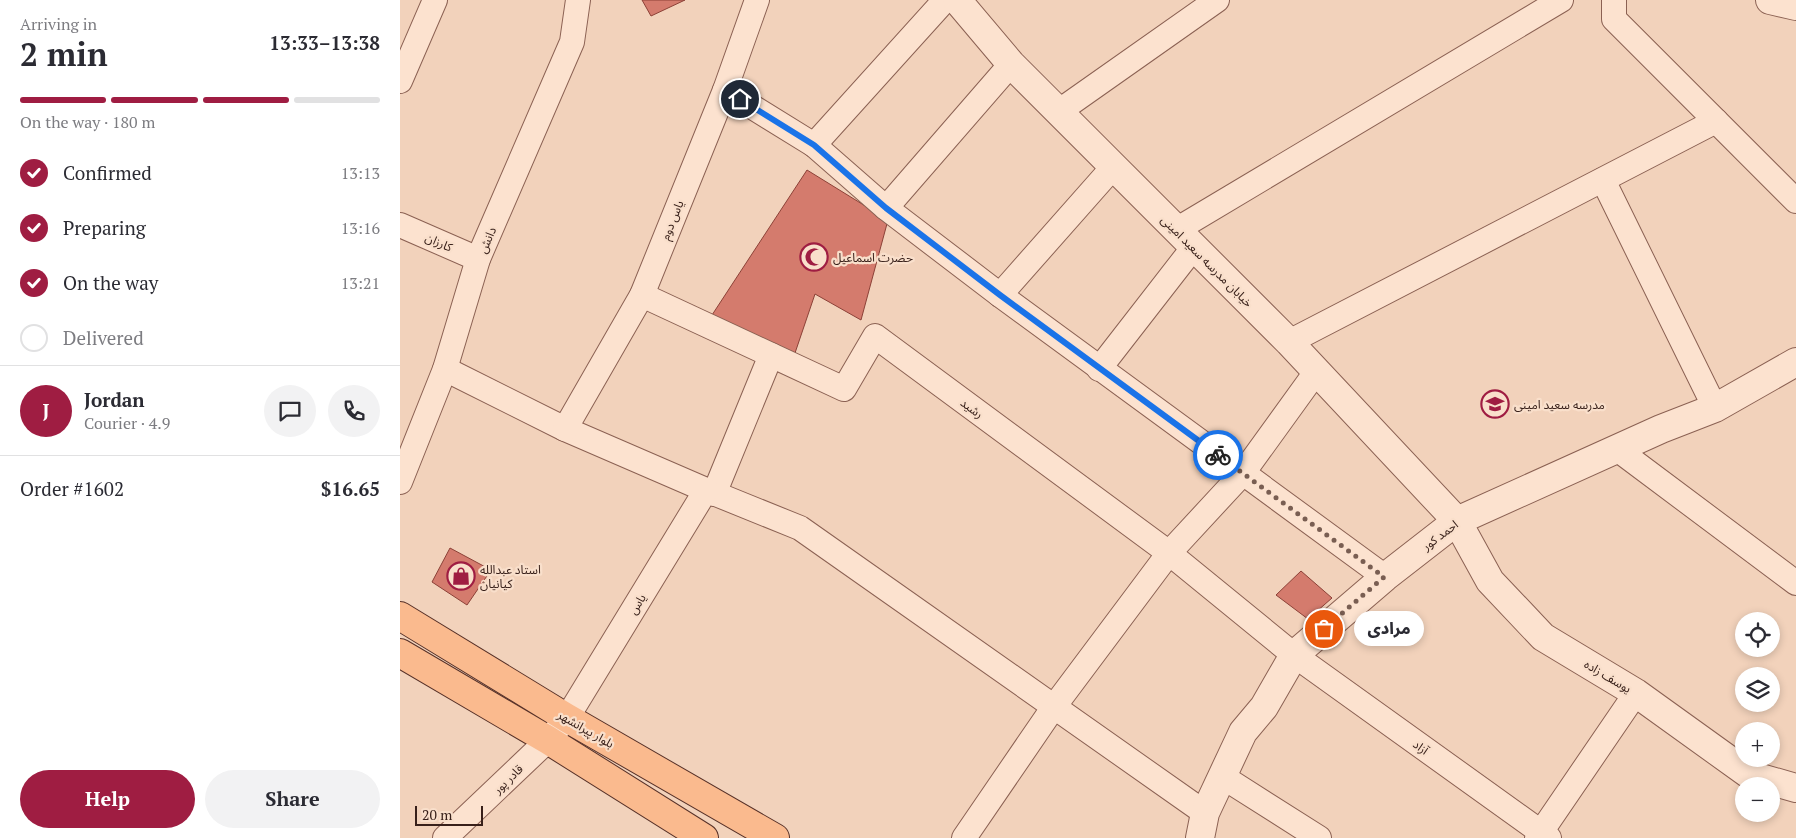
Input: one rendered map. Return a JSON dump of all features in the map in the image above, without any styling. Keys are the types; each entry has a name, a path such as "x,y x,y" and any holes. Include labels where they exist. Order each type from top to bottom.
{"main road":[{"name":"بلوار پیرانشهر","path":"400,616 567,718 775,838"},
{"path":"400,653 548,740 704,838"}],"street":[{"path":"400,81 435,0"},
{"name":"دانش","path":"400,482 445,369 478,259 572,42 578,0"},
{"name":"یاس دوم","path":"565,428 642,295 725,90 757,0"},
{"path":"814,145 945,0"},
{"name":"خیابان مدرسه سعید امینی","path":"957,0 1011,64 1290,342 1456,521"},
{"path":"1058,112 1218,0"},
{"path":"1099,368 1185,239 1561,0"},
{"path":"1614,0 1614,19 1796,202"},
{"path":"1770,0 1796,6"},
{"path":"886,208 1011,64"},
{"path":"725,90 814,145 886,208 1000,295 1384,577"},
{"path":"1290,342 1716,121"},
{"path":"1000,295 1114,166"},
{"path":"1603,180 1715,408"},
{"name":"کارزان","path":"400,225 478,259"},
{"name":"رشید","path":"642,295 844,389 875,336 1169,553 1294,655"},
{"name":"یاس","path":"548,740 567,718 710,492 771,355"},
{"name":"احمد کور","path":"1203,826 1243,732 1264,707 1294,655 1384,577 1456,521 1617,448 1715,408 1796,362"},
{"path":"445,369 565,428 710,492 800,528 1053,708 1203,826"},
{"path":"964,838 1053,708 1169,553 1243,474 1316,372"},
{"path":"1617,448 1796,583"},
{"name":"یوسف زاده","path":"1456,521 1490,581 1543,637 1636,693 1750,775 1796,788"},
{"name":"آزاد","path":"1294,655 1542,836"},
{"path":"1542,836 1636,693"},
{"name":"قادر پور","path":"445,838 548,740"},
{"path":"1223,777 1319,838"}],"building":[{"path":"642,0 685,0 651,16"},
{"name":"حضرت اسماعیل","path":"807,170 888,220 861,320 815,294 795,353 712,315"},
{"name":"استاد عبدالله کیانیان","path":"450,548 491,570 467,605 432,582"},
{"path":"1301,571 1332,598 1308,619 1276,595"}],"way so far":[{"path":"1218,455 1384,577 1324,629"}],"place":[{"name":"حضرت اسماعیل","path":"814,257"},
{"name":"مدرسه سعید امینی","path":"1495,404"},
{"name":"استاد عبدالله کیانیان","path":"461,576"},
{"name":"مرادی","path":"1324,629"}],"route":[{"path":"740,99 814,145 886,208 1000,295 1218,455"}]}
